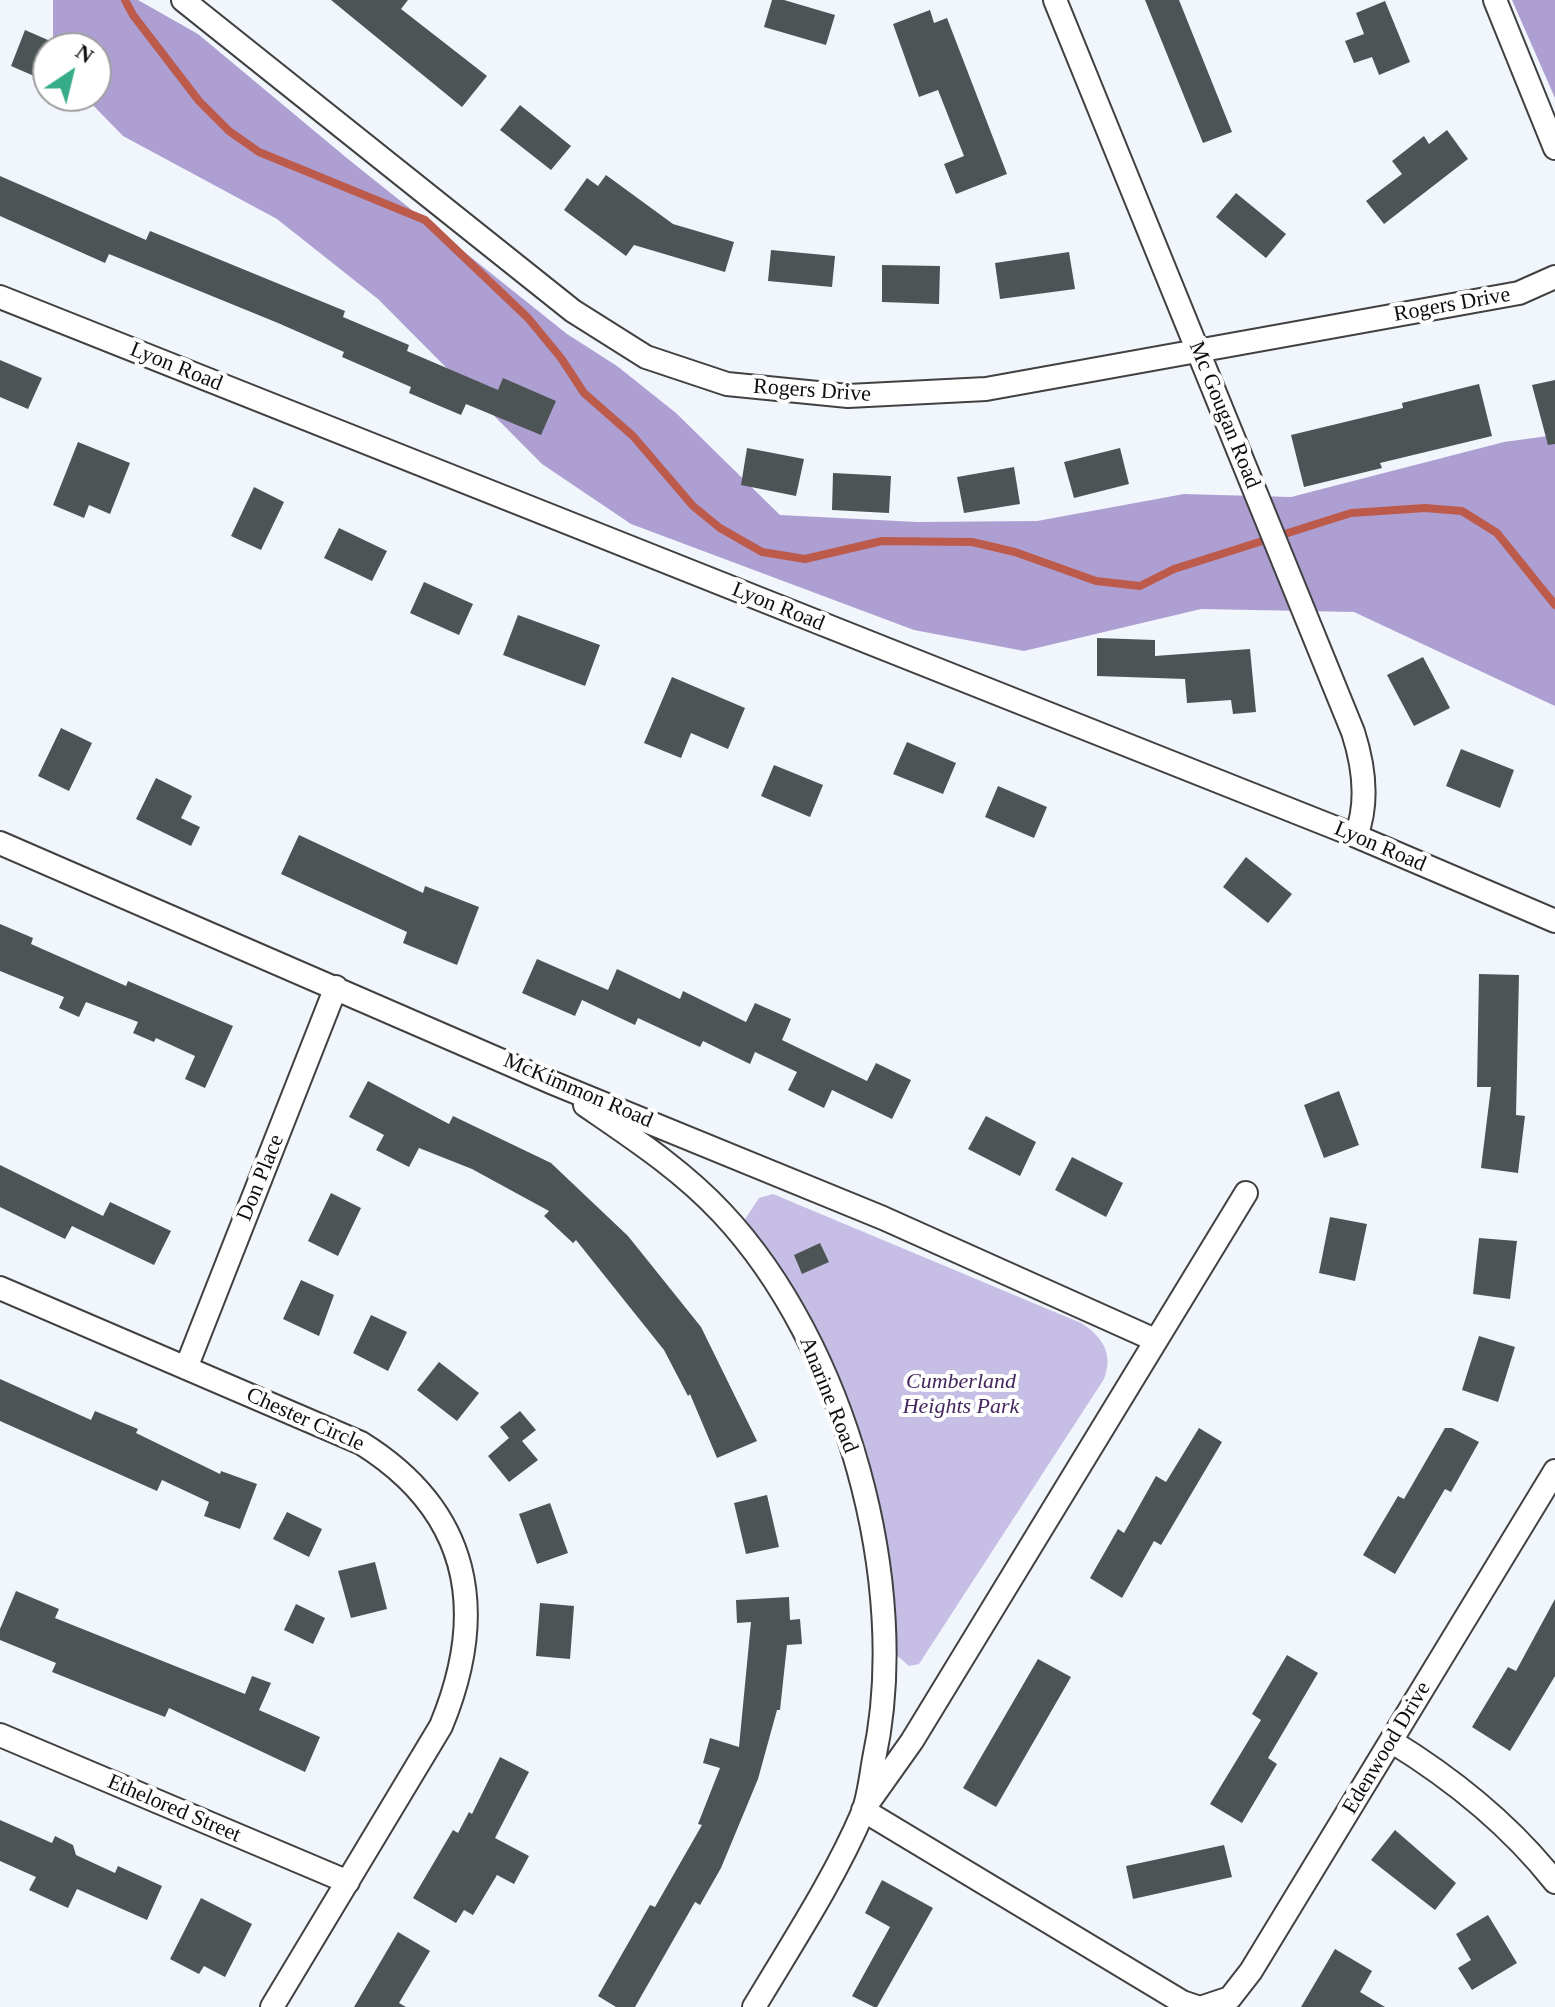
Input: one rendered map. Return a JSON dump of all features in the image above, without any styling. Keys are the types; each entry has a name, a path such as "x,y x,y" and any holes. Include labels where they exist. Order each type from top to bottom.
{"street":[{"name":"Rogers Drive","path":"183,0 573,311 646,357 694,375 762,389 848,396 917,395 986,389 1519,293 1555,277"},
{"name":"Mc Gougan Road","path":"1055,0 1356,740 1364,782 1363,817 1356,836"},
{"path":"1495,0 1555,148"},
{"name":"Lyon Road","path":"0,297 1356,836 1555,921"},
{"name":"McKimmon Road","path":"0,843 553,1083 857,1207 1155,1340"},
{"name":"Don Place","path":"186,1368 336,987"},
{"name":"Anarine Road","path":"553,1083 669,1163 723,1214 770,1276 813,1351 861,1480 876,1547 886,1615 888,1667 883,1719 863,1810"},
{"name":"Anarine Road","path":"754,2007 863,1810 912,1741 1246,1193"},
{"name":"Chester Circle","path":"0,1288 361,1443 390,1461 416,1484 437,1511 459,1558 467,1626 454,1694 441,1726 272,2007"},
{"name":"Edenwood Drive","path":"863,1810 1182,2002 1200,2007 1230,1998 1251,1971 1555,1471"},
{"name":"Ethelored Street","path":"0,1735 348,1882"},
{"path":"1391,1741 1465,1792 1504,1826 1555,1882"}],"green space":[{"name":"Cumberland Heights Park","path":"773,1194 1081,1323 1095,1334 1107,1354 1104,1379 919,1664 909,1666 887,1647 878,1523 745,1219 759,1198"}],"shaded area":[{"path":"53,0 138,0 198,34 567,334 617,366 676,413 780,515 917,522 1037,521 1184,494 1291,497 1504,442 1555,435 1555,706 1354,612 1201,609 1024,651 914,630 631,524 542,464 378,299 277,219 123,136 100,112 112,112 112,32 53,32"},
{"path":"1512,0 1555,0 1555,98"}],"building":[{"path":"331,0 408,0 401,9 487,76 462,107"},
{"path":"772,0 784,0 835,15 826,45 764,27"},
{"path":"1145,0 1179,0 1232,132 1203,143"},
{"path":"1385,1 1410,62 1379,75 1372,57 1354,63 1345,41 1364,34 1356,13"},
{"path":"930,10 934,23 947,18 1007,174 956,194 944,164 964,156 938,90 919,97 893,24"},
{"path":"25,30 32,33 32,75 11,66"},
{"path":"520,105 571,146 551,170 500,130"},
{"path":"1447,130 1468,159 1384,224 1366,201 1402,174 1392,161 1424,136 1429,144"},
{"path":"606,175 673,224 734,242 725,272 634,245 626,256 564,210 587,178 598,186"},
{"path":"0,176 146,240 150,231 345,311 343,317 409,345 407,351 498,390 503,378 556,401 541,435 466,404 461,415 409,393 411,387 342,357 344,352 278,323 109,254 105,263 0,216"},
{"path":"1236,193 1286,234 1266,258 1216,217"},
{"path":"771,250 835,256 832,287 768,281"},
{"path":"1069,252 1075,289 1000,299 995,263"},
{"path":"882,265 940,266 939,304 882,302"},
{"path":"0,360 42,378 28,409 0,397"},
{"path":"1555,380 1555,444 1548,445 1532,385"},
{"path":"1479,384 1492,436 1380,463 1382,468 1304,487 1291,435 1403,408 1402,403"},
{"path":"78,442 130,463 110,514 89,505 84,518 53,505"},
{"path":"747,448 804,459 796,496 741,485"},
{"path":"1120,448 1129,484 1074,498 1064,462"},
{"path":"1014,467 1020,504 964,513 957,477"},
{"path":"833,473 891,476 889,513 832,510"},
{"path":"254,487 284,502 261,550 231,536"},
{"path":"339,528 387,551 372,581 324,558"},
{"path":"424,582 473,604 459,635 410,613"},
{"path":"518,615 600,645 585,686 503,655"},
{"path":"1097,638 1155,640 1155,656 1250,649 1256,712 1233,714 1231,700 1187,703 1185,679 1097,676"},
{"path":"1423,657 1450,708 1414,726 1387,675"},
{"path":"672,677 745,708 728,749 691,733 681,758 644,743"},
{"path":"61,728 92,743 69,791 38,776"},
{"path":"907,742 956,763 943,794 893,774"},
{"path":"1461,749 1514,770 1500,808 1446,786"},
{"path":"774,765 823,785 810,817 761,796"},
{"path":"156,778 192,796 181,818 200,827 191,846 136,819"},
{"path":"998,786 1047,807 1034,838 985,817"},
{"path":"299,835 423,893 425,886 479,907 457,965 403,943 407,932 281,874"},
{"path":"1246,857 1292,894 1268,923 1223,887"},
{"path":"0,924 33,938 31,944 126,986 128,981 233,1026 205,1088 185,1079 195,1056 156,1038 154,1042 133,1033 138,1022 86,1002 79,1017 59,1008 64,997 0,971"},
{"path":"537,959 608,990 617,969 680,999 683,991 746,1022 755,1003 791,1019 782,1040 867,1081 876,1063 911,1080 892,1119 832,1090 824,1108 788,1090 797,1072 755,1052 750,1064 703,1041 700,1047 638,1018 635,1025 582,1000 575,1016 522,993"},
{"path":"1479,974 1519,975 1516,1115 1525,1116 1518,1173 1481,1168 1491,1087 1477,1087"},
{"path":"368,1081 449,1124 453,1116 551,1163 628,1236 701,1327 757,1441 717,1458 690,1394 688,1396 664,1350 576,1240 573,1243 544,1216 549,1211 472,1169 419,1148 409,1167 376,1150 384,1135 349,1117"},
{"path":"1339,1091 1359,1145 1324,1158 1304,1105"},
{"path":"986,1116 1036,1142 1020,1176 968,1149"},
{"path":"1072,1157 1123,1183 1106,1217 1055,1190"},
{"path":"0,1165 103,1216 110,1202 171,1231 154,1265 72,1226 65,1239 0,1207"},
{"path":"331,1193 361,1208 338,1256 308,1241"},
{"path":"1330,1217 1367,1224 1355,1281 1319,1273"},
{"path":"1479,1238 1517,1241 1510,1299 1473,1294"},
{"path":"820,1243 829,1262 802,1274 794,1255"},
{"path":"301,1280 334,1295 319,1336 283,1319"},
{"path":"371,1315 407,1332 388,1371 353,1353"},
{"path":"1479,1336 1515,1347 1498,1402 1462,1390"},
{"path":"439,1362 479,1393 457,1421 417,1390"},
{"path":"0,1379 91,1420 95,1411 138,1429 136,1433 220,1474 221,1471 257,1484 240,1529 204,1516 209,1502 162,1480 157,1491 0,1421"},
{"path":"520,1411 536,1430 522,1441 538,1460 509,1482 488,1456 509,1438 500,1427"},
{"path":"1199,1428 1222,1442 1161,1545 1154,1541 1122,1598 1090,1578 1118,1529 1124,1533 1156,1476 1166,1482"},
{"path":"1445,1428 1452,1428 1479,1442 1451,1492 1445,1489 1395,1574 1363,1555 1398,1496 1404,1499"},
{"path":"767,1495 779,1547 746,1554 734,1503"},
{"path":"550,1503 568,1553 537,1564 519,1514"},
{"path":"287,1512 322,1529 309,1557 273,1539"},
{"path":"375,1562 387,1609 351,1618 338,1571"},
{"path":"16,1591 59,1609 55,1618 245,1694 252,1676 271,1683 259,1710 320,1737 305,1772 169,1708 165,1717 52,1672 56,1663 0,1640 0,1629"},
{"path":"789,1597 790,1620 800,1619 802,1644 787,1645 780,1710 777,1710 758,1779 721,1868 700,1905 695,1902 635,2007 616,2007 598,1996 650,1905 655,1907 702,1825 698,1824 720,1768 703,1763 710,1738 739,1747 751,1622 737,1623 736,1600"},
{"path":"1555,1599 1555,1676 1510,1751 1472,1727 1508,1667 1516,1671"},
{"path":"540,1603 574,1606 570,1659 536,1656"},
{"path":"296,1604 325,1618 313,1644 284,1630"},
{"path":"1287,1655 1318,1673 1268,1758 1277,1764 1242,1823 1210,1804 1261,1720 1252,1714"},
{"path":"1038,1659 1071,1677 996,1807 963,1788"},
{"path":"500,1757 529,1772 495,1838 529,1856 514,1884 497,1875 473,1915 464,1910 456,1923 413,1898 453,1830 458,1833 469,1812 472,1814"},
{"path":"0,1820 52,1843 55,1836 73,1845 76,1855 115,1873 118,1866 162,1886 147,1920 77,1889 68,1908 29,1890 36,1877 0,1861"},
{"path":"1395,1830 1456,1883 1435,1910 1371,1860"},
{"path":"1224,1845 1232,1877 1133,1899 1126,1866"},
{"path":"882,1880 933,1908 877,2007 874,2007 852,1996 890,1927 865,1913"},
{"path":"201,1898 252,1924 225,1977 204,1966 199,1974 170,1959"},
{"path":"1488,1915 1517,1963 1472,1990 1458,1968 1471,1960 1456,1934"},
{"path":"398,1932 430,1951 399,2003 406,2007 354,2007"},
{"path":"1335,1949 1372,1971 1360,1992 1385,2007 1301,2007"}],"waterway":[{"path":"125,0 133,15 199,101 229,131 259,152 425,220 528,318 561,358 584,393 633,436 693,506 720,528 762,552 805,559 882,541 972,542 1015,552 1096,581 1140,586 1174,569 1351,513 1425,508 1462,511 1497,533 1555,605"}]}
